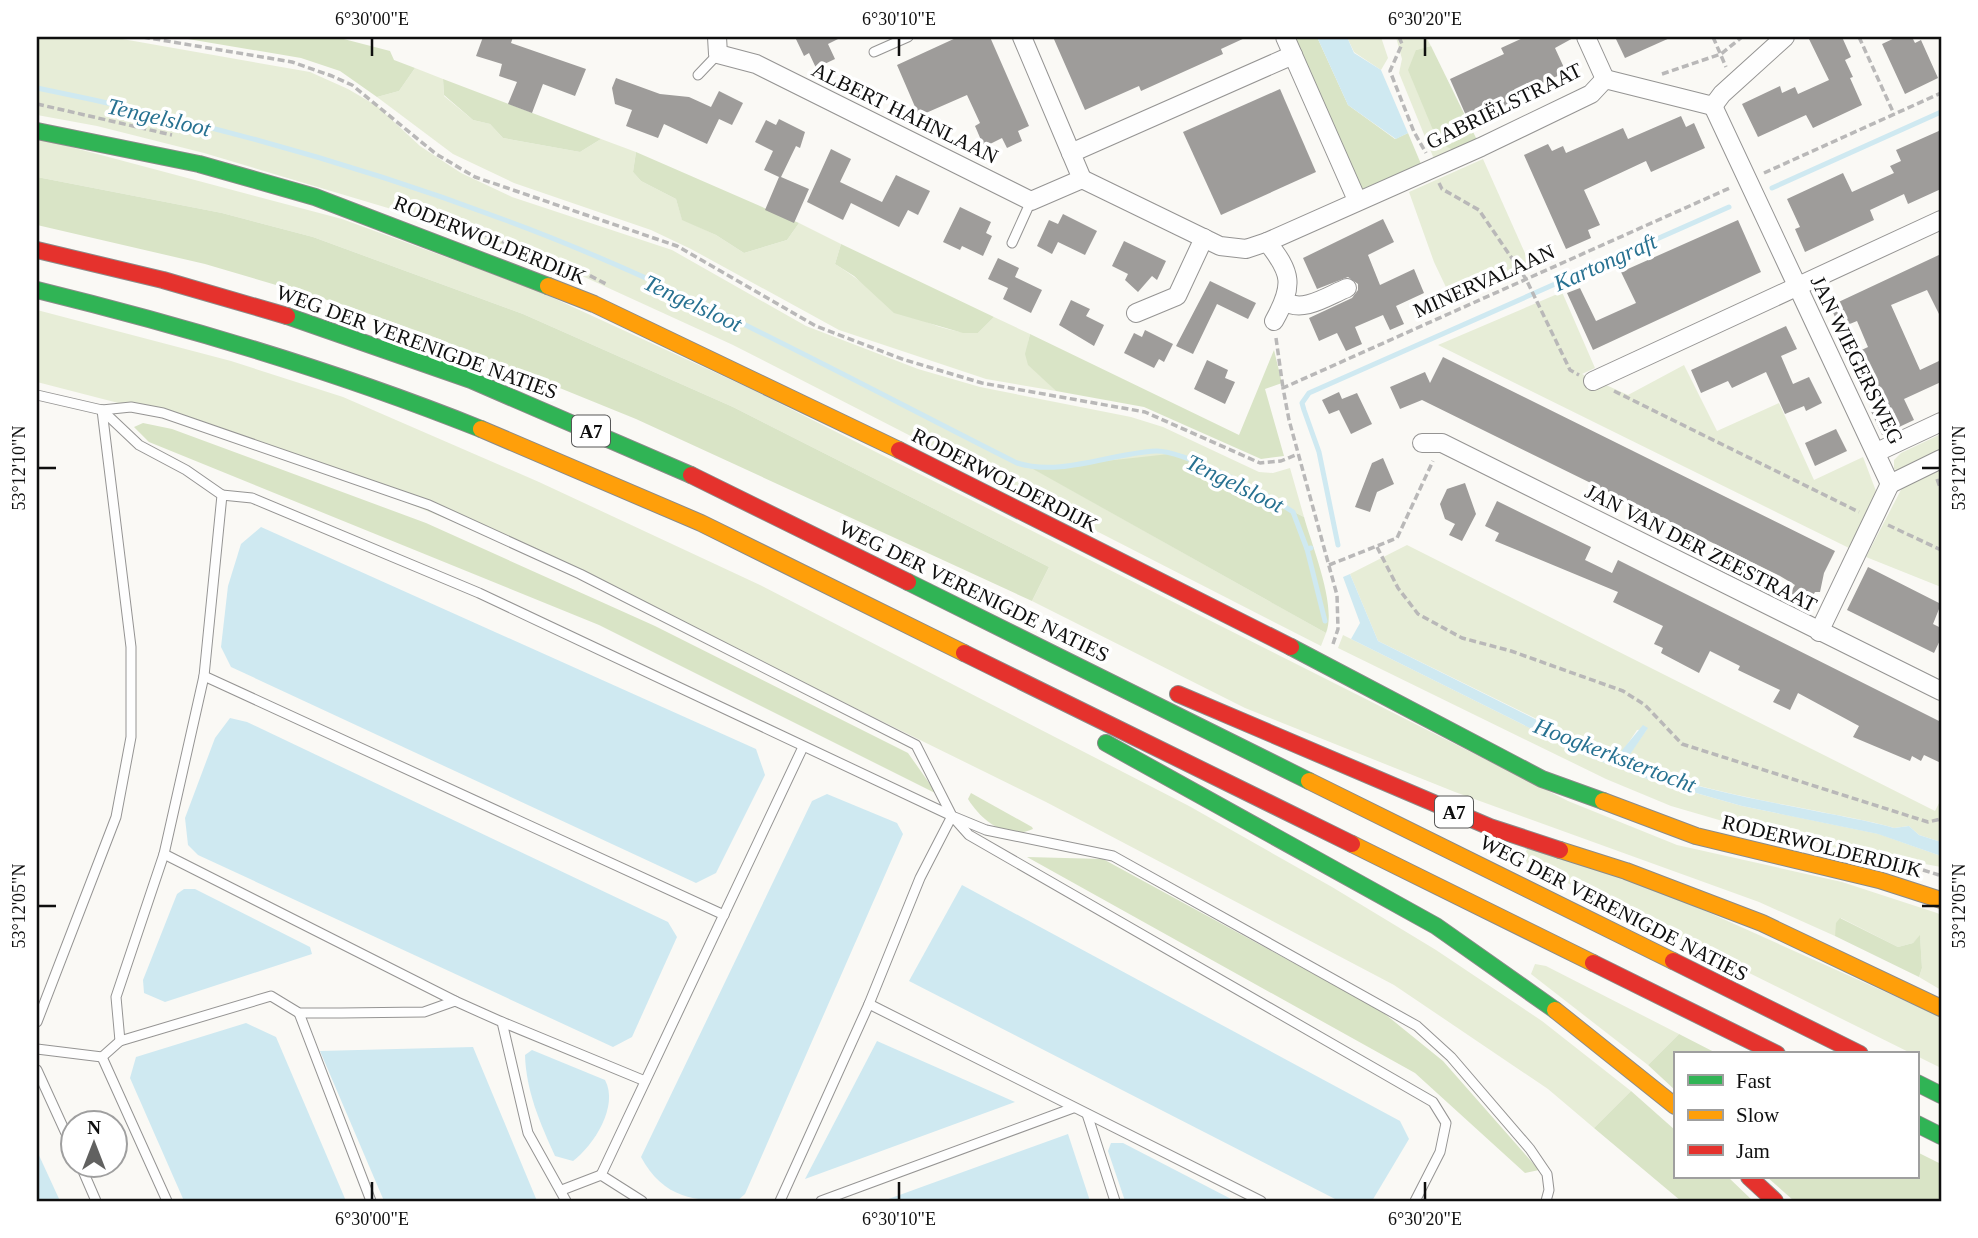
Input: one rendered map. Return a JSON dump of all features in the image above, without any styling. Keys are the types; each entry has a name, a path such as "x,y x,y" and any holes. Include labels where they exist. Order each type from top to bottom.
{"main road":[{"name":"RODERWOLDERDIJK","path":"37,131 199,164 315,197 594,304 853,427 1319,661 1542,779 1696,836 1879,880 1941,900"},
{"name":"WEG DER VERENIGDE NATIES","path":"37,250 185,286 304,321 530,404 686,472 1856,1052"},
{"name":"A7","path":"37,290 250,345 473,423 689,517 1773,1052"},
{"name":"A7","path":"878,610 1087,732 1436,926 1539,996 1674,1105"},
{"name":"A7","path":"968,611 1155,685 1490,827 1626,871 1762,922 1941,1008"},
{"path":"1918,1084 1941,1095"},
{"path":"1918,1124 1941,1136"},
{"path":"1750,1178 1775,1201"}],"street":[{"path":"1022,37 1082,179 1232,249 1267,242 1280,258 1290,281 1285,301 1274,321"},
{"path":"1285,37 1357,200"},
{"path":"1586,37 1605,79"},
{"path":"1713,106 1785,37"},
{"name":"ALBERT HAHNLAAN","path":"718,46 1031,201"},
{"path":"1072,153 1293,55"},
{"name":"GABRIËLSTRAAT","path":"1267,242 1591,94 1605,79 1713,106"},
{"name":"JAN WIEGERSWEG","path":"1713,106 1890,484"},
{"path":"1031,201 1082,179"},
{"path":"1592,381 1941,220"},
{"path":"1136,313 1177,296 1204,238"},
{"path":"1285,301 1292,307 1303,306 1347,288"},
{"path":"1877,452 1941,422"},
{"name":"JAN VAN DER ZEESTRAAT","path":"1422,443 1442,443 1941,691"},
{"path":"1819,632 1890,484 1941,459"}],"lane":[{"path":"874,52 908,37"},
{"name":"ALBERT HAHNLAAN","path":"698,75 718,46"},
{"path":"1012,243 1031,201"},
{"path":"37,395 102,410 131,407 163,413 429,505 580,574 916,745 952,816 968,835 1433,1102 1446,1123 1440,1152 1415,1201"},
{"path":"102,410 139,445 186,470 222,495 252,498 479,593 803,747 986,830 1113,856 1417,1026 1451,1057 1530,1149 1547,1174 1549,1190 1546,1201"},
{"path":"37,1022 116,817 131,737 131,647 102,410"},
{"path":"120,1041 116,997 164,854 204,676 222,495"},
{"path":"204,676 724,915"},
{"path":"562,1190 601,1175 803,747"},
{"path":"780,1201 869,1004 920,878 952,816"},
{"path":"164,854 455,1000 645,1081"},
{"path":"37,1049 102,1057 120,1041 271,996 299,1013 424,1012 455,1000"},
{"path":"869,1004 1261,1201"},
{"path":"299,1013 371,1201"},
{"path":"502,1022 528,1133 566,1201"},
{"path":"102,1057 167,1201"},
{"path":"37,1070 60,1120"},
{"path":"821,1201 1073,1108"},
{"path":"1087,1114 1115,1201"},
{"path":"601,1175 642,1201"},
{"path":"85,1178 96,1201"}],"path":[{"path":"143,37 292,62 332,76 352,85 436,154 475,177 677,246 816,326 905,360 982,383 1145,412 1260,463 1281,461 1298,454"},
{"path":"1399,37 1402,44 1390,71 1442,189 1479,210 1527,281 1570,370 1941,551"},
{"path":"1713,37 1734,83"},
{"path":"1629,85 1721,54 1742,37"},
{"path":"1859,37 1894,114"},
{"name":"MINERVALAAN","path":"1283,388 1527,281 1941,93"},
{"path":"1274,321 1283,388 1298,454 1339,606 1338,629 1331,648"},
{"path":"1329,565 1397,538 1442,443"},
{"path":"1377,547 1398,588 1418,614 1462,638 1511,651 1623,691 1645,705 1682,744 1928,822 1941,819"}],"green space":[{"path":"37,37 111,37 310,72 377,106 420,146 461,173 512,197 672,250 806,326 918,369 980,387 1131,417 1163,427 1259,472 1273,473 1290,468 1304,517 1224,476 1034,469 1326,633 1321,646 733,345 545,259 408,214 204,153 97,126 37,115"},
{"path":"176,37 336,37 390,51 394,60 415,68 399,91 377,97 340,71 301,58"},
{"path":"1294,37 1317,37 1348,105 1395,139 1408,133 1421,164 1360,190"},
{"path":"1347,37 1381,37 1388,58 1381,70 1354,52"},
{"path":"1396,37 1426,37 1431,46 1416,50 1453,150 1434,159 1399,73 1402,59"},
{"path":"1431,46 1477,140 1453,150 1438,142 1408,70 1416,50"},
{"path":"415,68 443,79 444,96 473,120 490,124 503,138 580,152 601,139 636,152 633,172 641,181 676,199 682,219 716,235 744,253 787,240 799,223 841,244 835,264 885,299 920,319 957,331 978,333 994,317 1030,334 1027,354 1029,361 1036,372 1056,391 986,379 839,330 651,230 514,183 453,154 377,97 399,91"},
{"path":"443,79 601,139 580,152 503,138 490,124 473,120 444,95"},
{"path":"37,138 342,219 536,290 751,389 1568,801 1677,845 1842,882 1937,913 1941,915 1941,990 1919,977 1922,968 1920,936 1913,943 1898,947 1841,918 1835,936 1759,902 1455,792 1245,708 1032,601 1049,567 733,407 523,314 313,237 222,213 37,177"},
{"path":"636,152 799,223 787,240 744,253 716,235 682,220 676,199 641,181 633,172"},
{"path":"1483,159 1532,269 1454,304 1434,262 1409,192"},
{"path":"37,177 222,213 313,237 523,314 733,407 1049,567 1032,601 636,419 429,335 344,305 205,264 37,225"},
{"path":"841,244 994,317 978,333 963,333 894,313 854,276 835,264"},
{"path":"1562,292 1595,368 1582,374 1628,395 1684,365 1717,431 1779,403 1814,480 1863,457 1876,491 1849,548 1438,345"},
{"path":"37,310 231,361 343,397 539,482 760,585 1189,806 1332,887 1436,950 1542,1021 1631,1091 1594,1128 1548,1089 1394,985 1046,802 585,575 326,470 157,413 37,382"},
{"path":"1030,334 1239,435 1274,350 1282,383 1265,389 1284,456 1261,459 1144,407 1056,391 1028,365 1025,354"},
{"path":"143,423 172,429 426,523 655,626 908,753 937,794 599,625 149,442 134,427"},
{"path":"1941,434 1941,453 1899,471 1894,469 1894,460 1901,453"},
{"path":"1178,453 1304,517 1326,592 1329,621 1326,633 1033,469"},
{"path":"1937,466 1941,475 1941,587 1866,557 1903,486"},
{"path":"1407,545 1935,811 1941,799 1941,842 1919,835 1909,826 1894,828 1710,789 1673,778 1645,767 1629,755 1647,729 1637,730 1621,754 1598,749 1378,641 1350,574"},
{"path":"1343,635 1584,755 1650,780 1742,806 1879,834 1941,856 1941,867 1774,836 1671,806 1606,779 1338,648"},
{"path":"971,793 1033,829 1013,832 995,826 973,807 968,799"},
{"path":"1528,846 1663,892 1941,1017 1941,1068 1918,1057 1918,1052 1909,1052 1523,861"},
{"path":"1027,857 1103,859 1380,1010 1443,1061 1539,1170 1525,1173 1415,1073"},
{"path":"1840,918 1898,947 1913,943 1920,935 1922,968 1919,977 1835,936 1836,923"},
{"path":"1535,964 1546,966 1679,1034 1648,1065 1531,974"},
{"path":"1679,1034 1714,1052 1674,1052 1674,1089 1648,1065"},
{"path":"1631,1091 1674,1129 1674,1178 1729,1178 1753,1201 1681,1201 1594,1128"},
{"path":"1918,1152 1941,1164 1941,1201 1794,1201 1768,1178 1918,1178"}],"water":[{"path":"1317,37 1347,37 1354,53 1381,70 1408,133 1396,139 1348,105"},
{"path":"261,527 756,749 765,775 716,873 696,883 231,667 221,647 228,586 241,544"},
{"path":"1350,574 1378,641 1563,733 1618,755 1643,725 1648,728 1629,756 1644,768 1710,789 1894,828 1909,826 1919,835 1941,842 1941,856 1878,834 1742,806 1650,780 1584,755 1351,639 1360,623 1343,577"},
{"path":"230,718 247,722 668,922 677,937 632,1037 613,1047 198,855 188,845 185,818 215,738"},
{"path":"827,794 897,823 903,834 745,1194 737,1201 707,1200 681,1195 660,1182 641,1157 812,801"},
{"path":"962,885 1400,1121 1409,1139 1372,1201 1339,1201 909,981"},
{"path":"184,889 195,889 310,947 312,954 165,1002 144,993 143,980 177,894"},
{"path":"246,1023 276,1037 346,1201 184,1201 130,1078 136,1057"},
{"path":"877,1041 1015,1102 805,1179"},
{"path":"473,1047 537,1201 384,1201 320,1051"},
{"path":"532,1050 605,1080 609,1090 607,1113 602,1124 589,1145 573,1161 555,1156 539,1119 526,1068 525,1055"},
{"path":"1068,1134 1090,1201 883,1201"},
{"path":"1111,1143 1123,1143 1235,1201 1125,1201 1108,1151"},
{"path":"37,1151 60,1201 37,1201"}],"building":[{"path":"483,37 513,37 511,43 586,69 575,96 543,84 532,113 508,104 517,82 499,76 502,64 476,56"},
{"path":"795,37 842,37 828,44 835,59 816,68 809,53 804,56"},
{"path":"958,37 990,37 1029,126 1018,131 1022,141 1007,148 1002,138 984,147 975,126 980,123 967,95 919,116 897,65"},
{"path":"1053,37 1247,37 1221,49 1223,54 1141,91 1139,86 1085,110"},
{"path":"1525,37 1575,37 1555,48 1566,72 1512,97 1516,106 1471,127 1450,79 1504,54 1501,48"},
{"path":"1615,37 1672,37 1625,58"},
{"path":"1808,37 1842,37 1851,57 1845,60 1853,77 1850,78 1862,105 1813,128 1806,115 1758,137 1742,104 1780,86 1782,93 1795,87 1798,94 1829,80"},
{"path":"1897,37 1912,37 1915,43 1921,40 1938,78 1905,94 1882,44"},
{"path":"616,78 660,94 689,97 711,107 719,91 743,103 732,125 719,119 707,144 664,124 658,138 626,126 632,110 615,104 612,88"},
{"path":"1280,89 1316,172 1221,215 1183,132"},
{"path":"1681,116 1686,127 1694,123 1705,148 1651,172 1646,161 1584,190 1600,225 1588,230 1591,238 1566,249 1524,155 1548,144 1552,151 1563,146 1566,153 1623,128 1628,139"},
{"path":"779,119 805,132 800,148 796,146 781,177 809,189 794,223 765,210 779,177 764,170 773,151 755,142 766,120 776,125"},
{"path":"1941,130 1941,189 1908,204 1904,194 1870,210 1874,220 1805,252 1795,229 1800,227 1787,199 1843,173 1852,192 1894,173 1890,166 1901,161 1896,150"},
{"path":"831,149 851,159 840,182 882,202 896,175 930,191 918,215 908,210 899,227 851,203 843,220 807,202"},
{"path":"960,207 991,222 986,233 992,236 983,256 962,246 960,250 943,242"},
{"path":"1063,214 1097,231 1085,255 1058,242 1052,254 1037,246 1049,220 1058,224"},
{"path":"1383,219 1394,242 1368,255 1380,285 1414,269 1424,293 1396,306 1404,324 1390,330 1383,315 1355,327 1362,344 1346,351 1337,333 1319,341 1309,318 1352,298 1358,290 1358,284 1348,277 1317,289 1303,258"},
{"path":"1738,220 1761,272 1593,350 1567,293 1580,288 1596,321 1636,303 1621,272"},
{"path":"1124,241 1166,261 1157,280 1152,276 1138,292 1125,280 1128,274 1112,266"},
{"path":"1941,254 1941,318 1927,290 1891,305 1920,370 1941,360 1941,382 1904,399 1914,420 1882,435 1869,407 1876,405 1853,354 1868,347 1857,321 1840,328 1830,306"},
{"path":"998,258 1019,268 1015,277 1042,290 1031,313 1003,299 1008,288 988,279"},
{"path":"1210,281 1256,303 1248,319 1217,304 1193,354 1176,346"},
{"path":"1071,300 1090,309 1086,316 1104,325 1094,346 1059,325"},
{"path":"1786,326 1797,349 1781,356 1793,384 1809,377 1822,403 1806,411 1804,406 1785,414 1766,372 1732,388 1728,381 1701,393 1691,370"},
{"path":"1145,330 1173,344 1164,362 1159,359 1154,368 1124,353 1134,333 1142,337"},
{"path":"1443,357 1835,551 1824,573 1820,592 1815,592 1809,603 1790,593 1795,585 1780,576 1422,400 1400,409 1390,387 1425,372 1430,383"},
{"path":"1207,360 1228,370 1225,378 1235,382 1225,404 1194,389"},
{"path":"1339,392 1342,399 1357,393 1372,424 1351,434 1339,410 1329,414 1322,400"},
{"path":"1836,429 1847,451 1815,466 1805,443"},
{"path":"1383,458 1394,484 1377,492 1370,512 1355,507 1372,463"},
{"path":"1465,483 1476,514 1462,541 1449,535 1455,524 1445,519 1440,504 1447,489"},
{"path":"1497,501 1591,547 1585,560 1612,573 1618,560 1941,722 1941,763 1924,755 1921,761 1912,756 1910,761 1853,737 1859,726 1798,693 1790,710 1773,702 1780,690 1738,670 1740,666 1710,651 1699,673 1661,653 1663,648 1654,644 1663,626 1613,602 1618,592 1495,541 1499,533 1485,526"},
{"path":"1868,567 1941,604 1933,624 1941,628 1941,638 1934,653 1847,610"}],"waterway":[{"name":"Tengelsloot","path":"37,88 156,114 274,145 390,180 505,220 700,303 1017,463 1034,467 1068,466 1156,451 1205,465 1293,512 1307,549 1311,548"},
{"name":"Kartongraft","path":"1772,188 1941,112"},
{"name":"Hoogkerkstertocht","path":"1338,545 1319,452 1302,403 1309,393 1729,207"},
{"name":"Tengelsloot","path":"1307,549 1325,621"}],"traffic: fast":[{"path":"37,131 199,164 315,197 548,286"},
{"path":"37,290 150,319 317,369 481,429"},
{"path":"287,316 471,380 691,475"},
{"path":"908,582 1309,781"},
{"path":"1291,647 1542,779 1603,801"},
{"path":"1106,743 1436,926 1555,1010"},
{"path":"1918,1084 1941,1095"},
{"path":"1918,1124 1941,1136"}],"traffic: slow":[{"path":"548,286 594,304 899,450"},
{"path":"481,429 701,523 964,653"},
{"path":"1309,781 1673,961"},
{"path":"1603,801 1696,836 1879,880 1941,900"},
{"path":"1352,844 1593,963"},
{"path":"1560,850 1626,871 1762,923 1941,1008"},
{"path":"1555,1010 1674,1105"}],"traffic: jam":[{"path":"37,250 163,280 287,316"},
{"path":"899,450 1291,647"},
{"path":"691,475 908,582"},
{"path":"964,653 1352,844"},
{"path":"1178,694 1490,827 1560,850"},
{"path":"1673,961 1856,1052"},
{"path":"1593,963 1773,1052"},
{"path":"1750,1178 1775,1201"}]}
